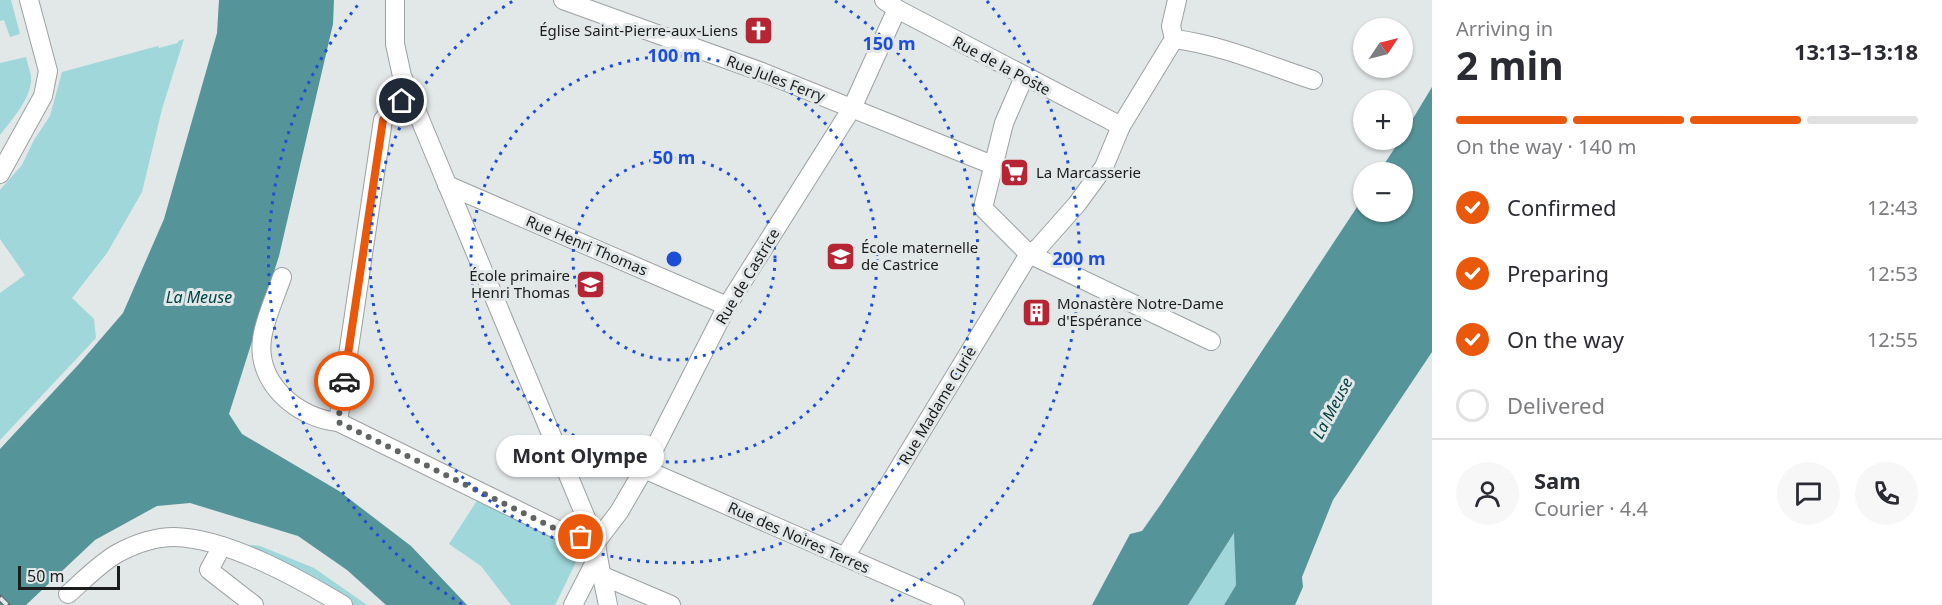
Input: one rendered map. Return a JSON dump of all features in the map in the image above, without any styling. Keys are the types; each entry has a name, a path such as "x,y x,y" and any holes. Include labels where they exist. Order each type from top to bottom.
{"street":[{"path":"0,174 43,96 48,70 29,0"},
{"path":"395,0 395,44 402,76 597,550 608,605"},
{"name":"Rue Jules Ferry","path":"563,0 762,72 995,166"},
{"path":"1177,0 1171,26 1173,39 1231,51 1256,62 1313,80"},
{"name":"Rue de Castrice","path":"573,605 597,550 644,469 727,306 852,108 891,5"},
{"name":"Rue de la Poste","path":"891,5 1121,126"},
{"name":"Rue Madame Curie","path":"844,556 1029,254 1039,247 1077,204 1104,167 1121,126 1173,39"},
{"path":"1024,77 1004,123 983,208 1029,254 1211,341"},
{"path":"338,422 383,120 394,106 410,96"},
{"name":"Rue Henri Thomas","path":"447,185 727,306"},
{"path":"282,277 262,339 266,372 279,393 292,405 323,421 338,422 597,550"},
{"name":"Rue des Noires Terres","path":"644,469 955,605"},
{"path":"68,594 116,554 146,542 174,537 234,549 314,597 343,605"},
{"path":"222,546 209,570 254,605"},
{"path":"603,576 671,605"}],"shaded area":[{"path":"0,0 11,0 20,34 10,37 4,20 0,21"},
{"path":"184,39 162,109 142,192 107,253 72,298 94,319 96,338 0,440 0,293 25,275 0,239 0,190 22,165 34,140 50,116 62,72 158,46 159,48 178,43"},
{"path":"26,57 31,76 29,92 0,135 0,63"},
{"path":"480,496 580,547 580,554 555,605 511,605 481,566 449,544"},
{"path":"1235,532 1236,585 1224,605 1188,605"},
{"path":"252,545 260,546 314,568 367,605 343,605 234,549"}],"water":[{"name":"La Meuse","path":"219,0 334,0 333,24 279,256 229,414 242,434 339,491 411,546 467,605 386,605 347,570 298,536 190,503 157,506 95,540 26,605 0,605 0,449 123,313 164,219 217,33"},
{"name":"La Meuse","path":"1432,87 1432,352 1333,500 1302,577 1303,587 1295,605 1224,605 1236,585 1234,533 1188,605 1092,605 1130,534 1142,531 1161,504 1353,213 1353,222 1413,222 1413,162 1386,162 1393,150 1413,150 1413,118"}],"railway":[{"path":"0,598 7,605"}],"way so far":[{"path":"344,381 338,422 562,532 581,537"}],"place":[{"name":"Église Saint-Pierre-aux-Liens","path":"759,30"},
{"name":"La Marcasserie","path":"1015,172"},
{"name":"École maternelle de Castrice","path":"840,256"},
{"name":"École primaire Henri Thomas","path":"591,284"},
{"name":"Monastère Notre-Dame d'Espérance","path":"1036,312"},
{"name":"Mont Olympe","path":"581,537"}],"route":[{"path":"344,381 383,120 387,113 402,101"}]}
